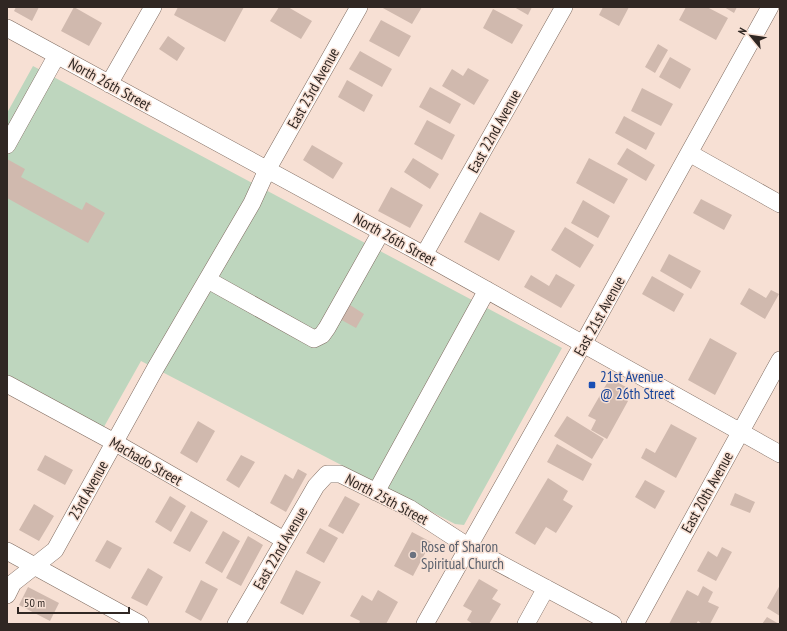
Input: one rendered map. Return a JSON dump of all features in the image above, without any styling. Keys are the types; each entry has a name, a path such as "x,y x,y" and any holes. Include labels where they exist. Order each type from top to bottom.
{"street":[{"path":"109,84 153,7"},
{"name":"East 23rd Avenue","path":"208,280 252,203 267,170 359,7"},
{"name":"East 22nd Avenue","path":"424,255 564,7"},
{"name":"East 21st Avenue","path":"425,624 470,547 770,7"},
{"name":"North 26th Street","path":"7,28 424,255 780,454"},
{"path":"7,145 57,55"},
{"path":"689,153 780,204"},
{"path":"208,280 314,339 322,335 327,328 381,232"},
{"name":"23rd Avenue","path":"7,595 13,583 55,550 114,442 208,280"},
{"path":"376,492 487,290"},
{"name":"East 20th Avenue","path":"635,624 780,360"},
{"name":"Machado Street","path":"7,384 114,442 284,540"},
{"name":"East 22nd Avenue","path":"236,624 316,486 327,474"},
{"name":"North 25th Street","path":"327,474 340,474 409,508 470,547 613,624"},
{"path":"7,551 140,624"},
{"path":"526,624 546,588"}],"green space":[{"path":"33,66 562,348 464,525 455,524 141,361 96,441 7,393 7,113"}],"building":[{"path":"16,7 39,7 32,21 14,11"},
{"path":"74,7 102,23 89,46 61,31"},
{"path":"178,7 244,7 225,42 174,15"},
{"path":"279,7 288,7 312,21 301,39 270,21"},
{"path":"381,7 422,7 412,24"},
{"path":"514,7 532,7 528,15"},
{"path":"603,7 629,7 619,26 599,15"},
{"path":"686,7 707,7 728,18 716,40 679,20"},
{"path":"724,7 737,7 734,13"},
{"path":"493,9 523,25 512,44 483,28"},
{"path":"381,20 411,36 399,57 369,41"},
{"path":"168,36 185,48 177,61 159,49"},
{"path":"658,44 668,50 655,73 645,67"},
{"path":"360,51 392,69 382,87 349,69"},
{"path":"670,57 691,69 680,89 659,77"},
{"path":"468,68 489,80 474,105 442,86 452,69 463,76"},
{"path":"347,80 373,95 364,112 338,97"},
{"path":"430,87 461,104 450,124 419,107"},
{"path":"642,88 673,104 661,126 631,111"},
{"path":"624,116 655,133 646,150 615,133"},
{"path":"427,120 455,135 442,160 414,144"},
{"path":"312,145 343,163 333,179 303,160"},
{"path":"627,148 655,165 646,181 617,164"},
{"path":"413,158 439,174 430,189 404,172"},
{"path":"589,158 628,179 614,204 576,183"},
{"path":"7,159 25,169 21,177 82,210 86,202 105,213 88,243 7,198"},
{"path":"391,187 423,205 410,228 378,211"},
{"path":"701,199 732,215 724,230 693,213"},
{"path":"583,200 610,216 598,238 571,223"},
{"path":"480,212 515,231 499,261 464,242"},
{"path":"565,227 594,245 580,268 551,250"},
{"path":"669,254 701,271 691,289 660,271"},
{"path":"556,274 575,285 561,308 524,287 531,275 549,286"},
{"path":"652,276 684,294 674,312 642,294"},
{"path":"749,288 766,298 771,290 779,294 765,319 740,304"},
{"path":"347,303 364,314 356,328 338,318"},
{"path":"710,338 737,353 715,395 688,380"},
{"path":"610,378 626,387 620,396 628,401 607,439 591,430 596,420 588,416"},
{"path":"567,416 604,439 592,459 554,436"},
{"path":"198,421 215,431 197,463 180,453"},
{"path":"671,424 697,438 676,478 641,458 646,448 655,453"},
{"path":"557,444 592,464 583,481 547,462"},
{"path":"45,455 73,470 65,485 37,470"},
{"path":"241,455 255,462 239,488 226,480"},
{"path":"298,469 307,474 286,512 270,503 285,474 293,479"},
{"path":"548,478 568,491 563,500 573,506 556,533 546,527 535,545 515,533"},
{"path":"645,480 665,491 655,509 635,497"},
{"path":"735,493 755,502 750,513 730,505"},
{"path":"170,496 186,506 171,532 155,522"},
{"path":"345,496 360,504 343,534 328,526"},
{"path":"34,504 54,516 39,541 19,530"},
{"path":"191,511 208,521 190,552 173,543"},
{"path":"320,528 338,538 324,563 306,553"},
{"path":"223,531 240,541 222,573 205,563"},
{"path":"412,532 431,542 413,576 394,566"},
{"path":"248,536 263,545 241,586 226,578"},
{"path":"107,540 122,548 110,569 95,561"},
{"path":"722,547 732,552 716,581 697,571 708,551 717,557"},
{"path":"148,568 163,577 147,606 131,598"},
{"path":"296,570 321,582 303,615 280,603"},
{"path":"479,579 498,590 492,599 501,604 489,624 473,624 467,620 472,611 463,606"},
{"path":"201,580 218,589 201,621 185,612"},
{"path":"780,585 780,616 767,608"},
{"path":"703,586 713,592 708,602 719,607 710,624 702,624 698,621 696,624 669,624 687,590 698,596"},
{"path":"28,587 59,603 50,621 19,605"},
{"path":"378,590 398,602 386,624 359,624 360,621 350,616 362,595 372,601"},
{"path":"767,617 779,624 762,624"}],"place":[{"name":"21st Avenue @ 26th Street","path":"592,385"},
{"name":"Rose of Sharon Spiritual Church","path":"413,555"}]}
